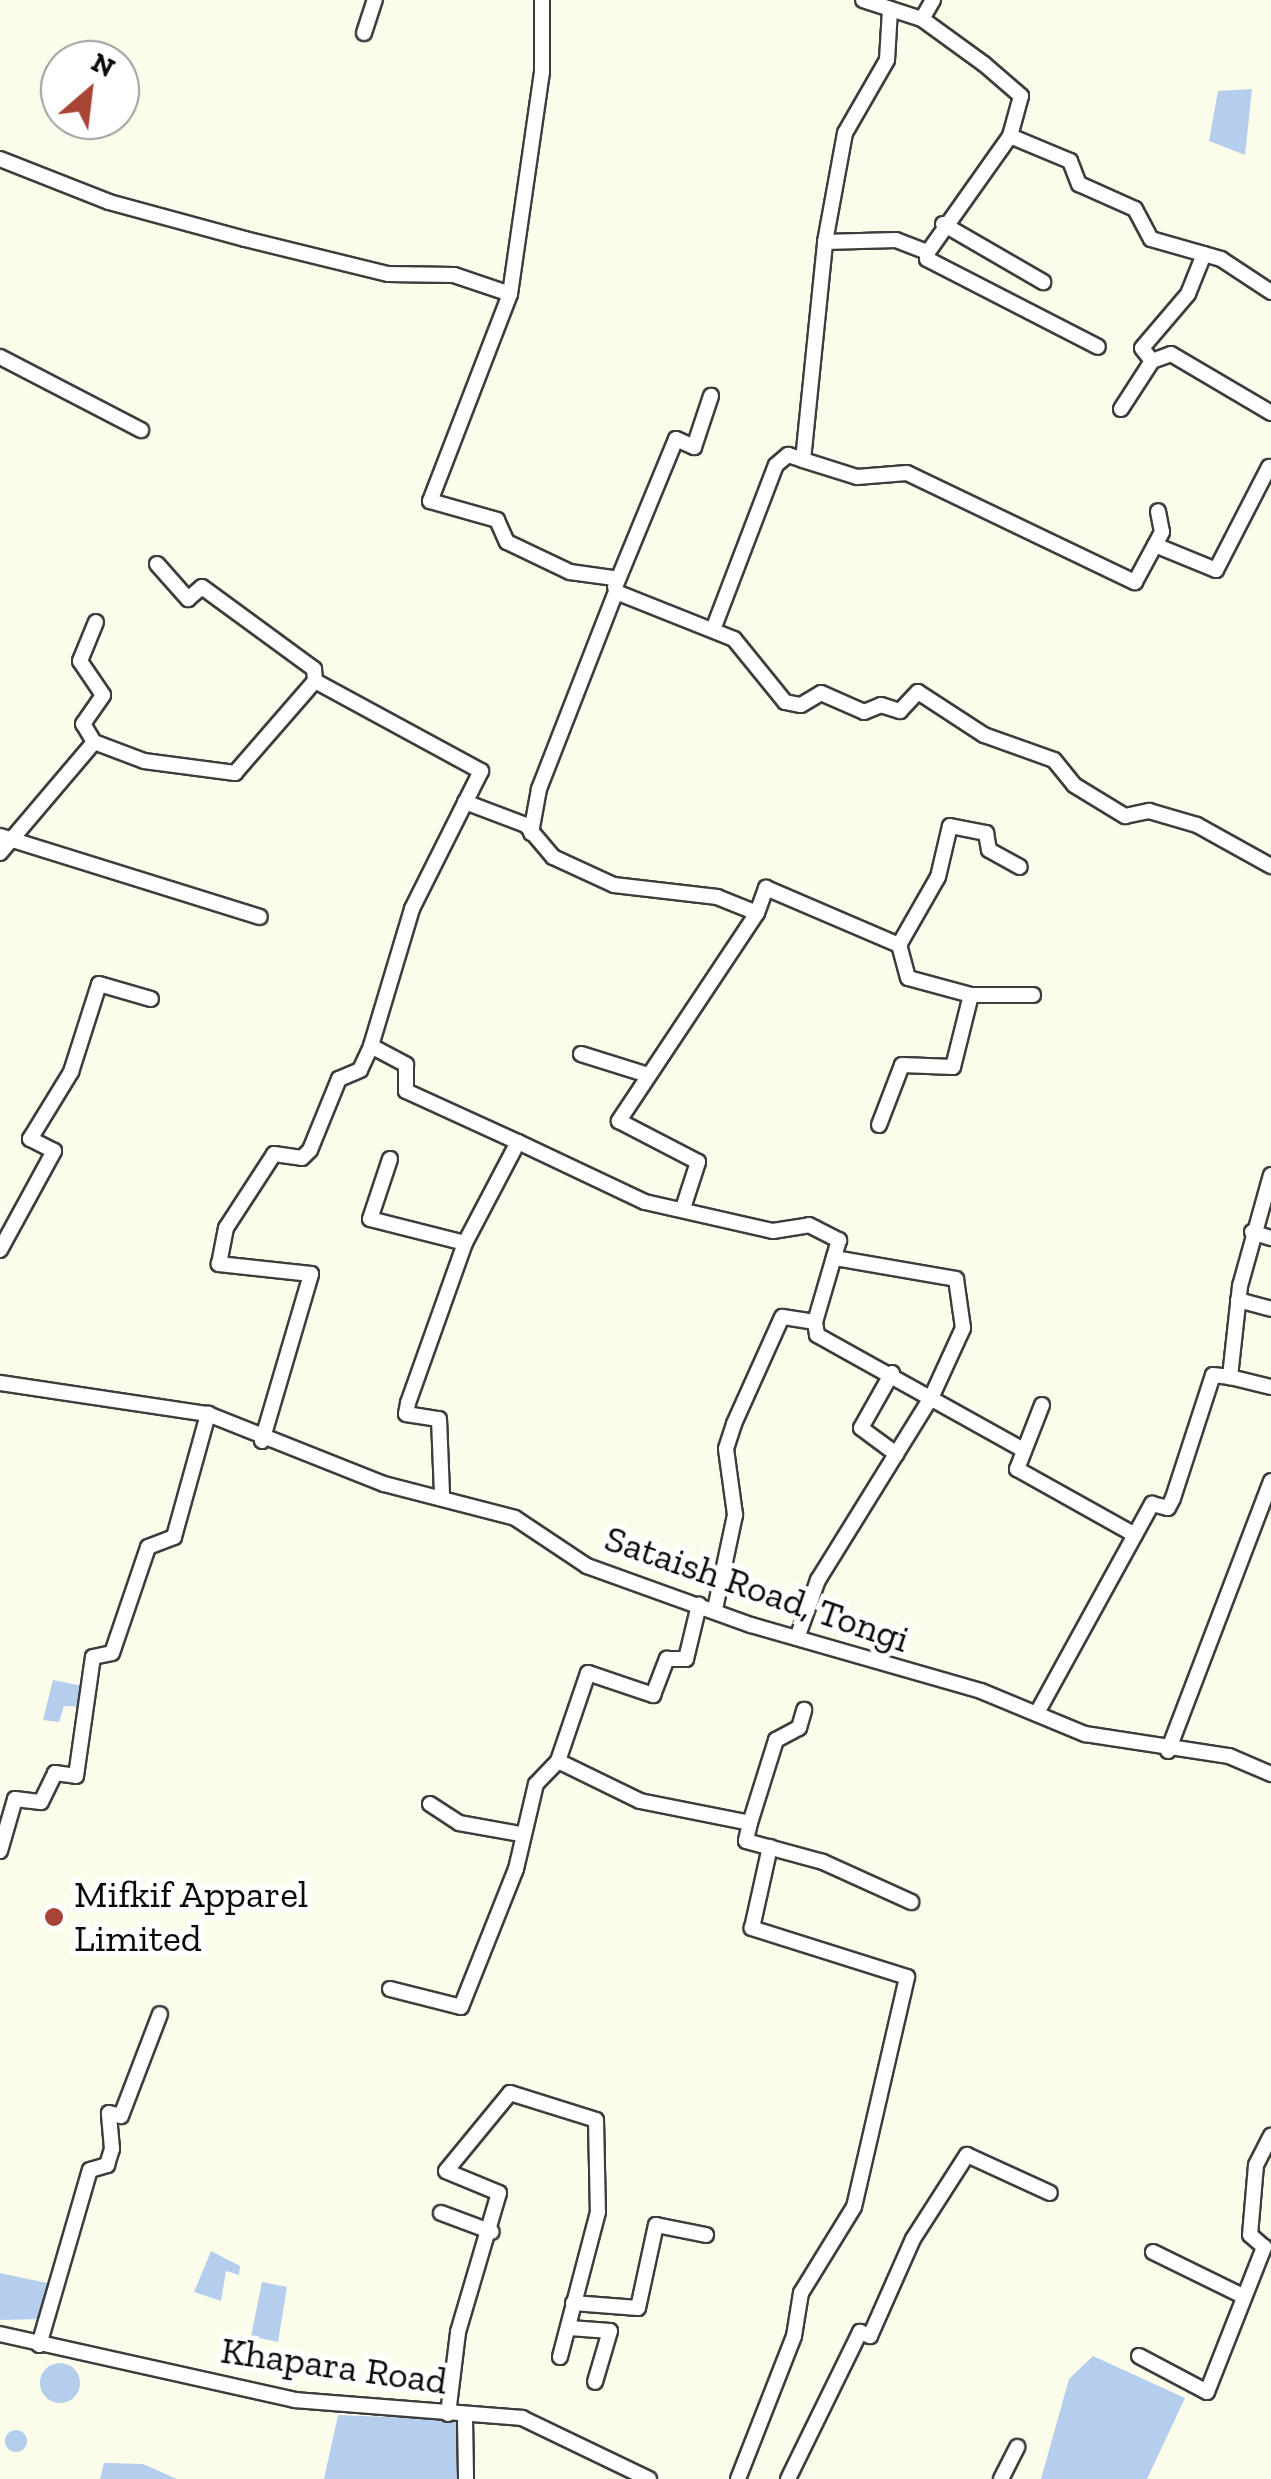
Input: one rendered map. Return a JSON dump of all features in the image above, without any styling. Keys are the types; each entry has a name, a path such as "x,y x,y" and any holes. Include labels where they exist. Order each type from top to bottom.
{"street":[{"path":"364,33 375,0"},
{"path":"542,0 542,72 510,294 430,501 497,520 506,542 570,572 615,585 714,627 785,702 802,705 821,693 864,712 881,705 900,711 918,692 984,734 1054,760 1074,784 1125,816 1149,811 1197,826 1271,866"},
{"path":"863,0 922,19 1020,96 1010,136 943,224 926,259 1098,347"},
{"path":"922,19 933,0"},
{"path":"803,460 825,242 844,133 887,60 890,9"},
{"path":"1010,136 1070,161 1079,184 1134,209 1151,240 1204,254 1271,292"},
{"path":"0,159 109,202 244,239 388,274 454,275 510,294"},
{"path":"943,224 1042,282"},
{"path":"825,242 896,240 928,252"},
{"path":"1152,361 1142,348 1188,294 1204,254"},
{"path":"1121,408 1152,361 1171,354 1271,413"},
{"path":"0,357 141,430"},
{"path":"532,834 539,788 615,585 676,439 694,447 710,396"},
{"path":"714,627 776,465 788,456 857,477 907,472 1134,582 1155,545 1158,511"},
{"path":"1155,545 1216,570 1269,466"},
{"path":"96,622 80,661 103,695 83,724 94,742 144,762 236,774 315,681 314,669 202,587 188,599 158,564"},
{"path":"262,1441 311,1274 219,1264 226,1228 274,1154 302,1158 310,1150 340,1079 360,1070 371,1046 412,909 481,772 315,681"},
{"path":"0,853 7,839 94,742"},
{"path":"465,802 532,834 553,857 614,884 716,897 757,913"},
{"path":"1020,866 990,850 986,833 950,826 938,876 899,945 908,978 971,995 1033,995"},
{"path":"7,839 260,917"},
{"path":"684,1205 698,1162 619,1120 714,972 723,974 757,913 766,888 781,891 899,945"},
{"path":"0,1250 54,1151 30,1139 71,1072 99,984 151,1000"},
{"path":"879,1125 902,1065 953,1067 971,995"},
{"path":"371,1046 406,1065 406,1091 645,1202 684,1205 773,1231 809,1226 839,1240 814,1322 818,1335 1024,1450"},
{"path":"581,1054 645,1074"},
{"path":"442,1492 439,1419 406,1414 465,1243 518,1142"},
{"path":"390,1159 370,1219 465,1243"},
{"path":"1230,1377 1238,1300 1252,1232 1271,1175"},
{"path":"1252,1232 1271,1238"},
{"path":"798,1638 818,1580 960,1348 956,1279 834,1258"},
{"path":"1238,1300 1271,1308"},
{"path":"715,1609 736,1515 726,1449 734,1424 782,1317 814,1322"},
{"path":"892,1373 861,1428 896,1454"},
{"path":"1038,1713 1152,1504 1168,1508 1214,1375 1271,1387"},
{"name":"Sataish Road, Tongi","path":"0,1382 208,1414 262,1441 384,1484 442,1492 515,1518 587,1566 698,1605 1038,1713 1085,1734 1168,1751 1229,1756 1271,1774"},
{"path":"1042,1404 1018,1469 1135,1536"},
{"path":"0,1851 15,1799 40,1802 55,1773 76,1776 93,1657 112,1653 148,1547 174,1538 208,1414"},
{"path":"1168,1751 1271,1481"},
{"path":"390,1989 461,2007 536,1784 558,1761 588,1674 653,1695 666,1659 686,1658 698,1605"},
{"path":"804,1710 799,1728 776,1740 746,1841 911,1902"},
{"path":"558,1761 640,1801 750,1823"},
{"path":"430,1804 459,1823 521,1834"},
{"path":"738,2479 794,2336 802,2292 854,2207 907,1977 752,1928 770,1847"},
{"path":"39,2345 90,2170 106,2165 112,2149 108,2112 121,2116 160,2014"},
{"path":"448,2414 458,2332 492,2232 499,2193 446,2171 510,2093 596,2120 598,2212 560,2357"},
{"path":"1139,2356 1207,2392 1264,2247 1250,2235 1256,2165 1271,2136"},
{"path":"788,2479 860,2332 870,2336 913,2239 967,2154 1050,2192"},
{"path":"441,2213 492,2232"},
{"path":"572,2303 638,2308 656,2225 706,2235"},
{"path":"1154,2252 1243,2296"},
{"path":"570,2328 610,2331 595,2382"},
{"name":"Khapara Road","path":"0,2334 294,2400 448,2414 465,2419 522,2418 648,2479"},
{"path":"465,2419 466,2479"},
{"path":"1002,2479 1017,2448"}],"water":[{"path":"1252,89 1245,155 1209,141 1218,91"},
{"path":"53,1680 83,1686 82,1707 64,1706 59,1722 43,1720"},
{"path":"211,2251 240,2266 239,2275 226,2271 221,2301 194,2292"},
{"path":"0,2273 52,2284 42,2319 0,2320"},
{"path":"262,2282 287,2287 278,2342 251,2336"},
{"path":"1093,2356 1185,2398 1147,2479 1041,2479 1069,2379"},
{"path":"60,2363 74,2369 80,2383 74,2397 60,2403 46,2397 40,2383 46,2369"},
{"path":"338,2415 459,2420 462,2479 324,2479"},
{"path":"16,2430 24,2433 24,2449 16,2452 8,2449 5,2441 8,2433"},
{"path":"104,2463 143,2464 177,2479 100,2479"}],"place":[{"name":"Mifkif Apparel Limited","path":"54,1917"}]}
